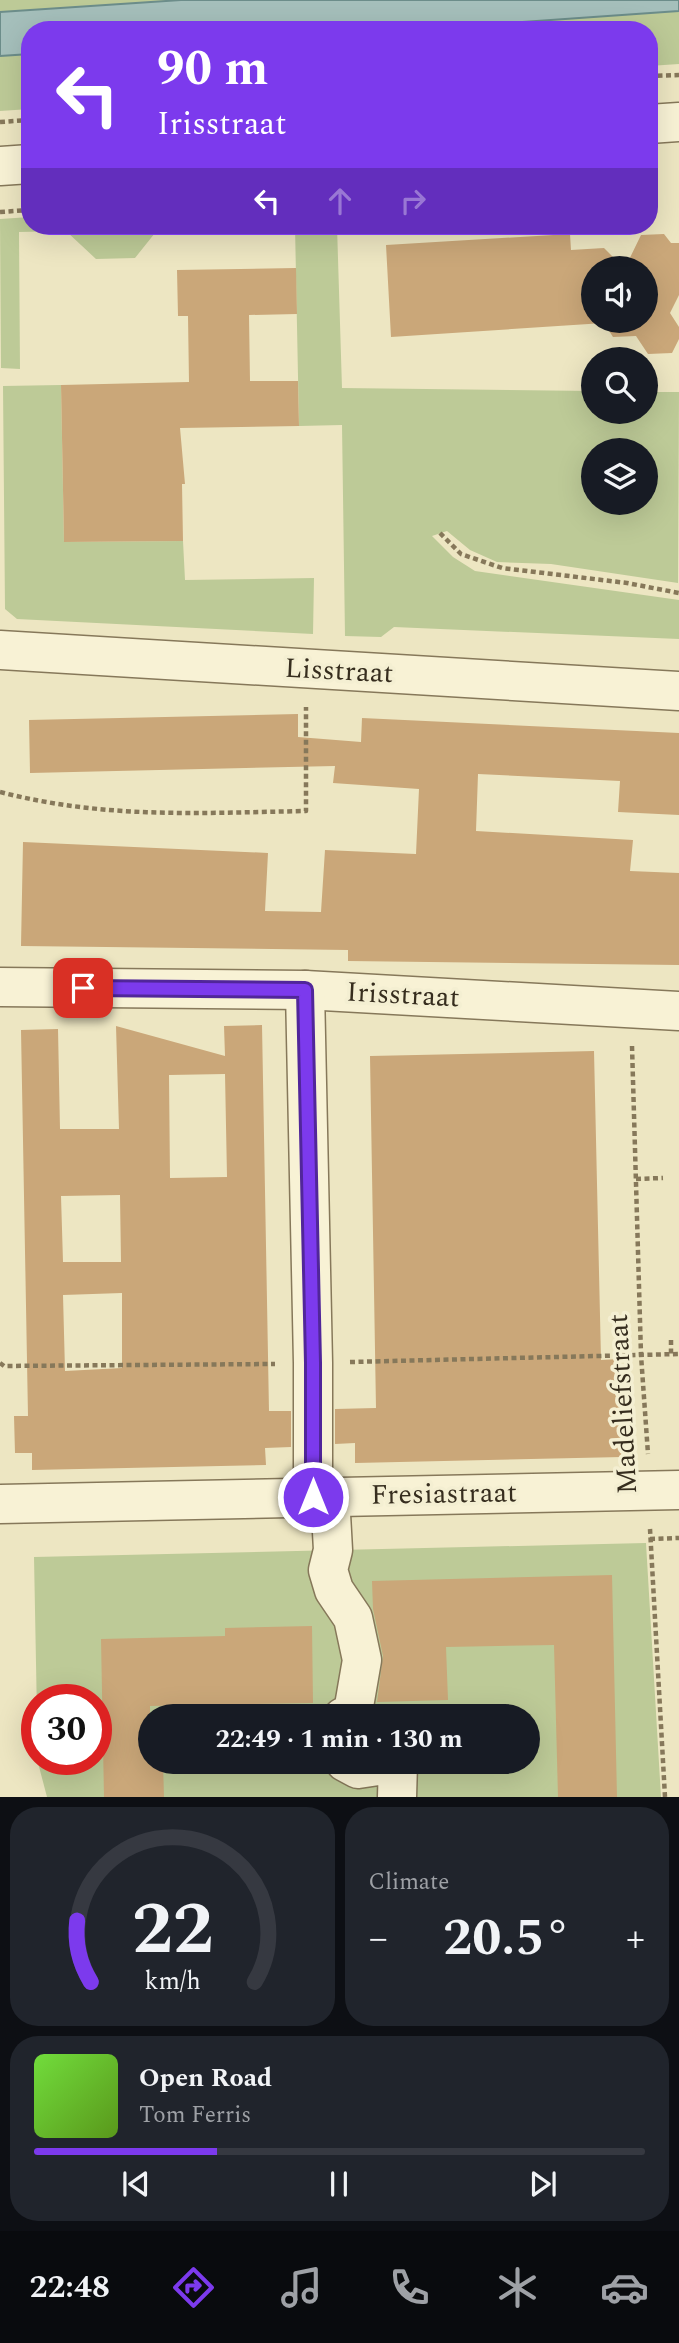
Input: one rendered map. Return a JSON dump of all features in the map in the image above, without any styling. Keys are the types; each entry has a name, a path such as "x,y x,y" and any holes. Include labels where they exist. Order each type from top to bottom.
{"street":[{"path":"658,123 679,122"},
{"path":"0,166 21,165"},
{"name":"Lisstraat","path":"0,650 679,691"},
{"name":"Irisstraat","path":"0,987 305,990 679,1010"},
{"path":"305,990 313,1363 321,1497 333,1550 328,1570 334,1590 353,1618 362,1660 354,1704"},
{"name":"Fresiastraat","path":"0,1504 664,1490"},
{"path":"397,1797 398,1774"}],"path":[{"path":"658,76 679,75"},
{"path":"0,122 21,121"},
{"path":"0,212 21,211"},
{"path":"440,533 461,554 502,568 628,583 679,593"},
{"path":"0,792 44,803 135,814 306,811 306,668"},
{"name":"Madeliefstraat","path":"631,1008 636,1179 664,1490 650,1539 665,1797"},
{"path":"636,1179 663,1178"},
{"path":"671,1340 671,1354"},
{"path":"650,1539 679,1538"}],"green space":[{"path":"0,0 181,0 0,12"},
{"path":"679,11 679,64 658,65 658,21 537,21"},
{"path":"21,55 21,110 0,111 0,56"},
{"path":"21,218 20,369 1,368 0,219"},
{"path":"70,235 153,235 135,258 96,259"},
{"path":"295,235 337,235 342,388 581,391 581,424 658,424 658,392 679,392 678,583 551,564 497,562 470,550 447,531 432,536 453,557 475,571 679,600 679,639 394,627 381,637 345,636 342,425 299,426"},
{"path":"61,385 64,542 183,541 185,580 314,578 313,634 17,619 5,609 3,386"},
{"path":"646,1543 661,1797 47,1797 41,1775 112,1775 112,1684 36,1684 34,1557"}],"water":[{"path":"181,0 679,0 679,11 537,21 21,21 21,55 0,56 0,12"}],"building":[{"path":"664,234 671,243 679,243 679,295 670,313 679,327 679,339 672,353 658,354 658,347 643,347 636,336 613,337 610,333 658,333 658,256 631,256 641,235"},
{"path":"570,235 571,250 604,248 612,256 581,256 581,325 391,337 386,245"},
{"path":"296,268 297,314 249,315 250,381 298,381 299,426 180,428 185,484 182,484 183,541 64,542 61,385 189,382 188,316 178,316 177,270"},
{"path":"298,714 298,737 361,742 362,718 679,733 679,815 618,812 620,781 478,774 476,831 633,840 630,871 679,873 679,965 348,961 348,950 21,946 23,842 268,853 265,911 321,912 325,850 416,854 419,789 333,783 335,766 30,773 29,720"},
{"path":"262,1025 269,1411 291,1411 291,1447 265,1448 266,1465 32,1470 32,1453 15,1453 14,1416 28,1416 21,1030 58,1029 60,1129 119,1129 116,1026 225,1056 224,1026","holes":["225,1074 227,1177 170,1178 169,1075","120,1195 121,1262 63,1262 61,1196","122,1293 122,1368 65,1371 63,1295"]},
{"path":"594,1051 601,1360 620,1359 622,1457 355,1463 355,1443 335,1444 335,1409 376,1408 370,1056"},
{"path":"612,1575 617,1797 558,1797 554,1645 446,1647 448,1700 377,1702 383,1656 373,1609 372,1581"},
{"path":"312,1626 313,1703 138,1704 138,1774 163,1774 164,1797 104,1797 104,1775 112,1775 112,1684 102,1684 101,1639 225,1636 225,1628"}],"route":[{"path":"83,988 305,990 313,1363 313,1497"}]}
